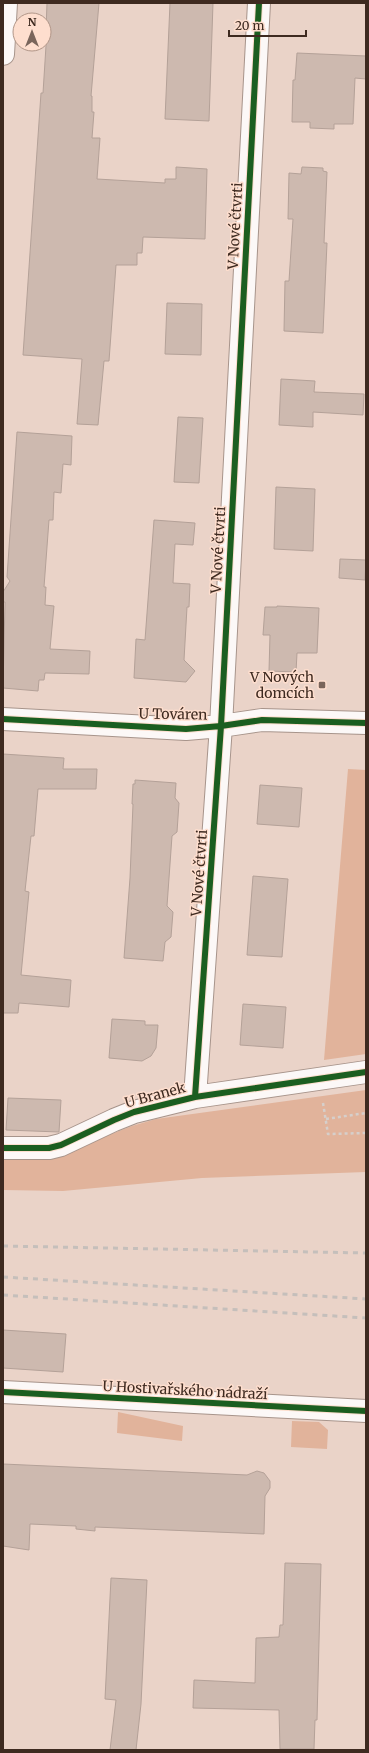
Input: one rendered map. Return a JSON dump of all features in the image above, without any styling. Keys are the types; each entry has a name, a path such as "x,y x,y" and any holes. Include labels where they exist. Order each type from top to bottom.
{"street":[{"path":"3,54 6,3"},
{"name":"V Nové čtvrti","path":"195,1097 221,726 259,3"},
{"name":"U Továren","path":"3,719 186,729 262,720 366,723"},
{"name":"U Branek","path":"3,1148 49,1148 61,1146 134,1112 195,1097 366,1072"},
{"name":"U Hostivařského nádraží","path":"3,1392 366,1411"}],"path":[{"path":"366,1113 326,1119 328,1134 366,1133"}],"shaded area":[{"path":"348,769 366,770 366,1054 324,1060"},
{"path":"366,1090 366,1172 202,1178 63,1191 3,1190 3,1160 32,1160 57,1155 132,1126 156,1119"},
{"path":"118,1412 183,1426 182,1441 117,1433"},
{"path":"292,1421 319,1422 328,1430 327,1449 291,1447"}],"building":[{"path":"47,3 99,3 91,96 92,112 94,112 92,138 100,138 97,179 165,183 165,179 176,179 176,167 207,169 205,239 143,237 142,253 137,253 137,265 116,265 109,361 104,361 98,425 77,424 82,359 23,355 41,93 43,93 46,52 52,52 52,12 47,12"},
{"path":"170,3 213,3 209,121 165,119"},
{"path":"297,53 366,56 366,79 355,78 353,124 334,124 334,129 310,128 310,122 292,122 293,80 295,80"},
{"path":"302,167 323,168 323,171 327,172 324,243 327,243 323,333 284,331 285,281 289,281 293,219 288,219 289,173 301,174"},
{"path":"167,303 202,304 201,355 165,354"},
{"path":"281,379 315,381 314,392 364,394 363,415 313,412 313,427 279,425"},
{"path":"178,417 203,418 199,483 174,482"},
{"path":"17,432 72,436 71,465 63,464 61,493 54,492 53,520 49,520 44,587 46,587 45,605 54,606 50,649 90,651 89,674 45,673 44,680 39,680 38,691 3,688 5,602 3,602 3,592 10,581 7,577"},
{"path":"276,487 315,489 313,551 274,549"},
{"path":"154,520 195,523 193,545 175,544 173,583 190,584 184,660 195,671 186,682 134,678 136,639 145,640"},
{"path":"340,559 366,560 365,580 339,578"},
{"path":"277,606 319,608 317,653 297,653 296,672 269,671 270,635 263,635 265,607"},
{"path":"3,754 64,758 63,769 97,769 96,789 38,789 34,836 31,836 25,891 29,892 21,975 71,980 69,1007 19,1003 18,1013 3,1013"},
{"path":"135,780 176,783 175,798 179,803 177,832 172,836 167,906 173,912 171,937 165,942 163,961 124,958 130,878 133,784 135,784"},
{"path":"260,785 302,788 299,827 257,824"},
{"path":"253,876 288,879 282,957 247,955"},
{"path":"243,1004 286,1007 283,1048 240,1045"},
{"path":"112,1019 145,1021 145,1025 158,1025 156,1048 151,1056 142,1061 109,1058"},
{"path":"8,1098 61,1100 59,1132 6,1130"},
{"path":"3,1330 66,1334 63,1372 3,1368"},
{"path":"3,1464 247,1475 257,1471 264,1473 270,1481 270,1488 265,1496 264,1534 95,1527 95,1531 76,1529 76,1526 30,1524 29,1550 3,1546"},
{"path":"285,1563 321,1564 317,1720 315,1720 314,1749 280,1749 279,1710 193,1708 194,1680 255,1683 256,1638 279,1637 280,1625 283,1625"},
{"path":"111,1578 147,1580 141,1704 136,1750 110,1750 116,1700 105,1699"}],"railway":[{"path":"3,1246 366,1253"},
{"path":"3,1277 366,1299"},
{"path":"3,1295 366,1318"}],"cycle path":[{"path":"195,1097 221,726 259,3"},
{"path":"3,719 186,729 262,720 366,723"},
{"path":"3,1148 49,1148 61,1145 134,1112 195,1097 366,1072"},
{"path":"3,1392 366,1411"}],"place":[{"name":"V Nových domcích","path":"322,685"}]}
